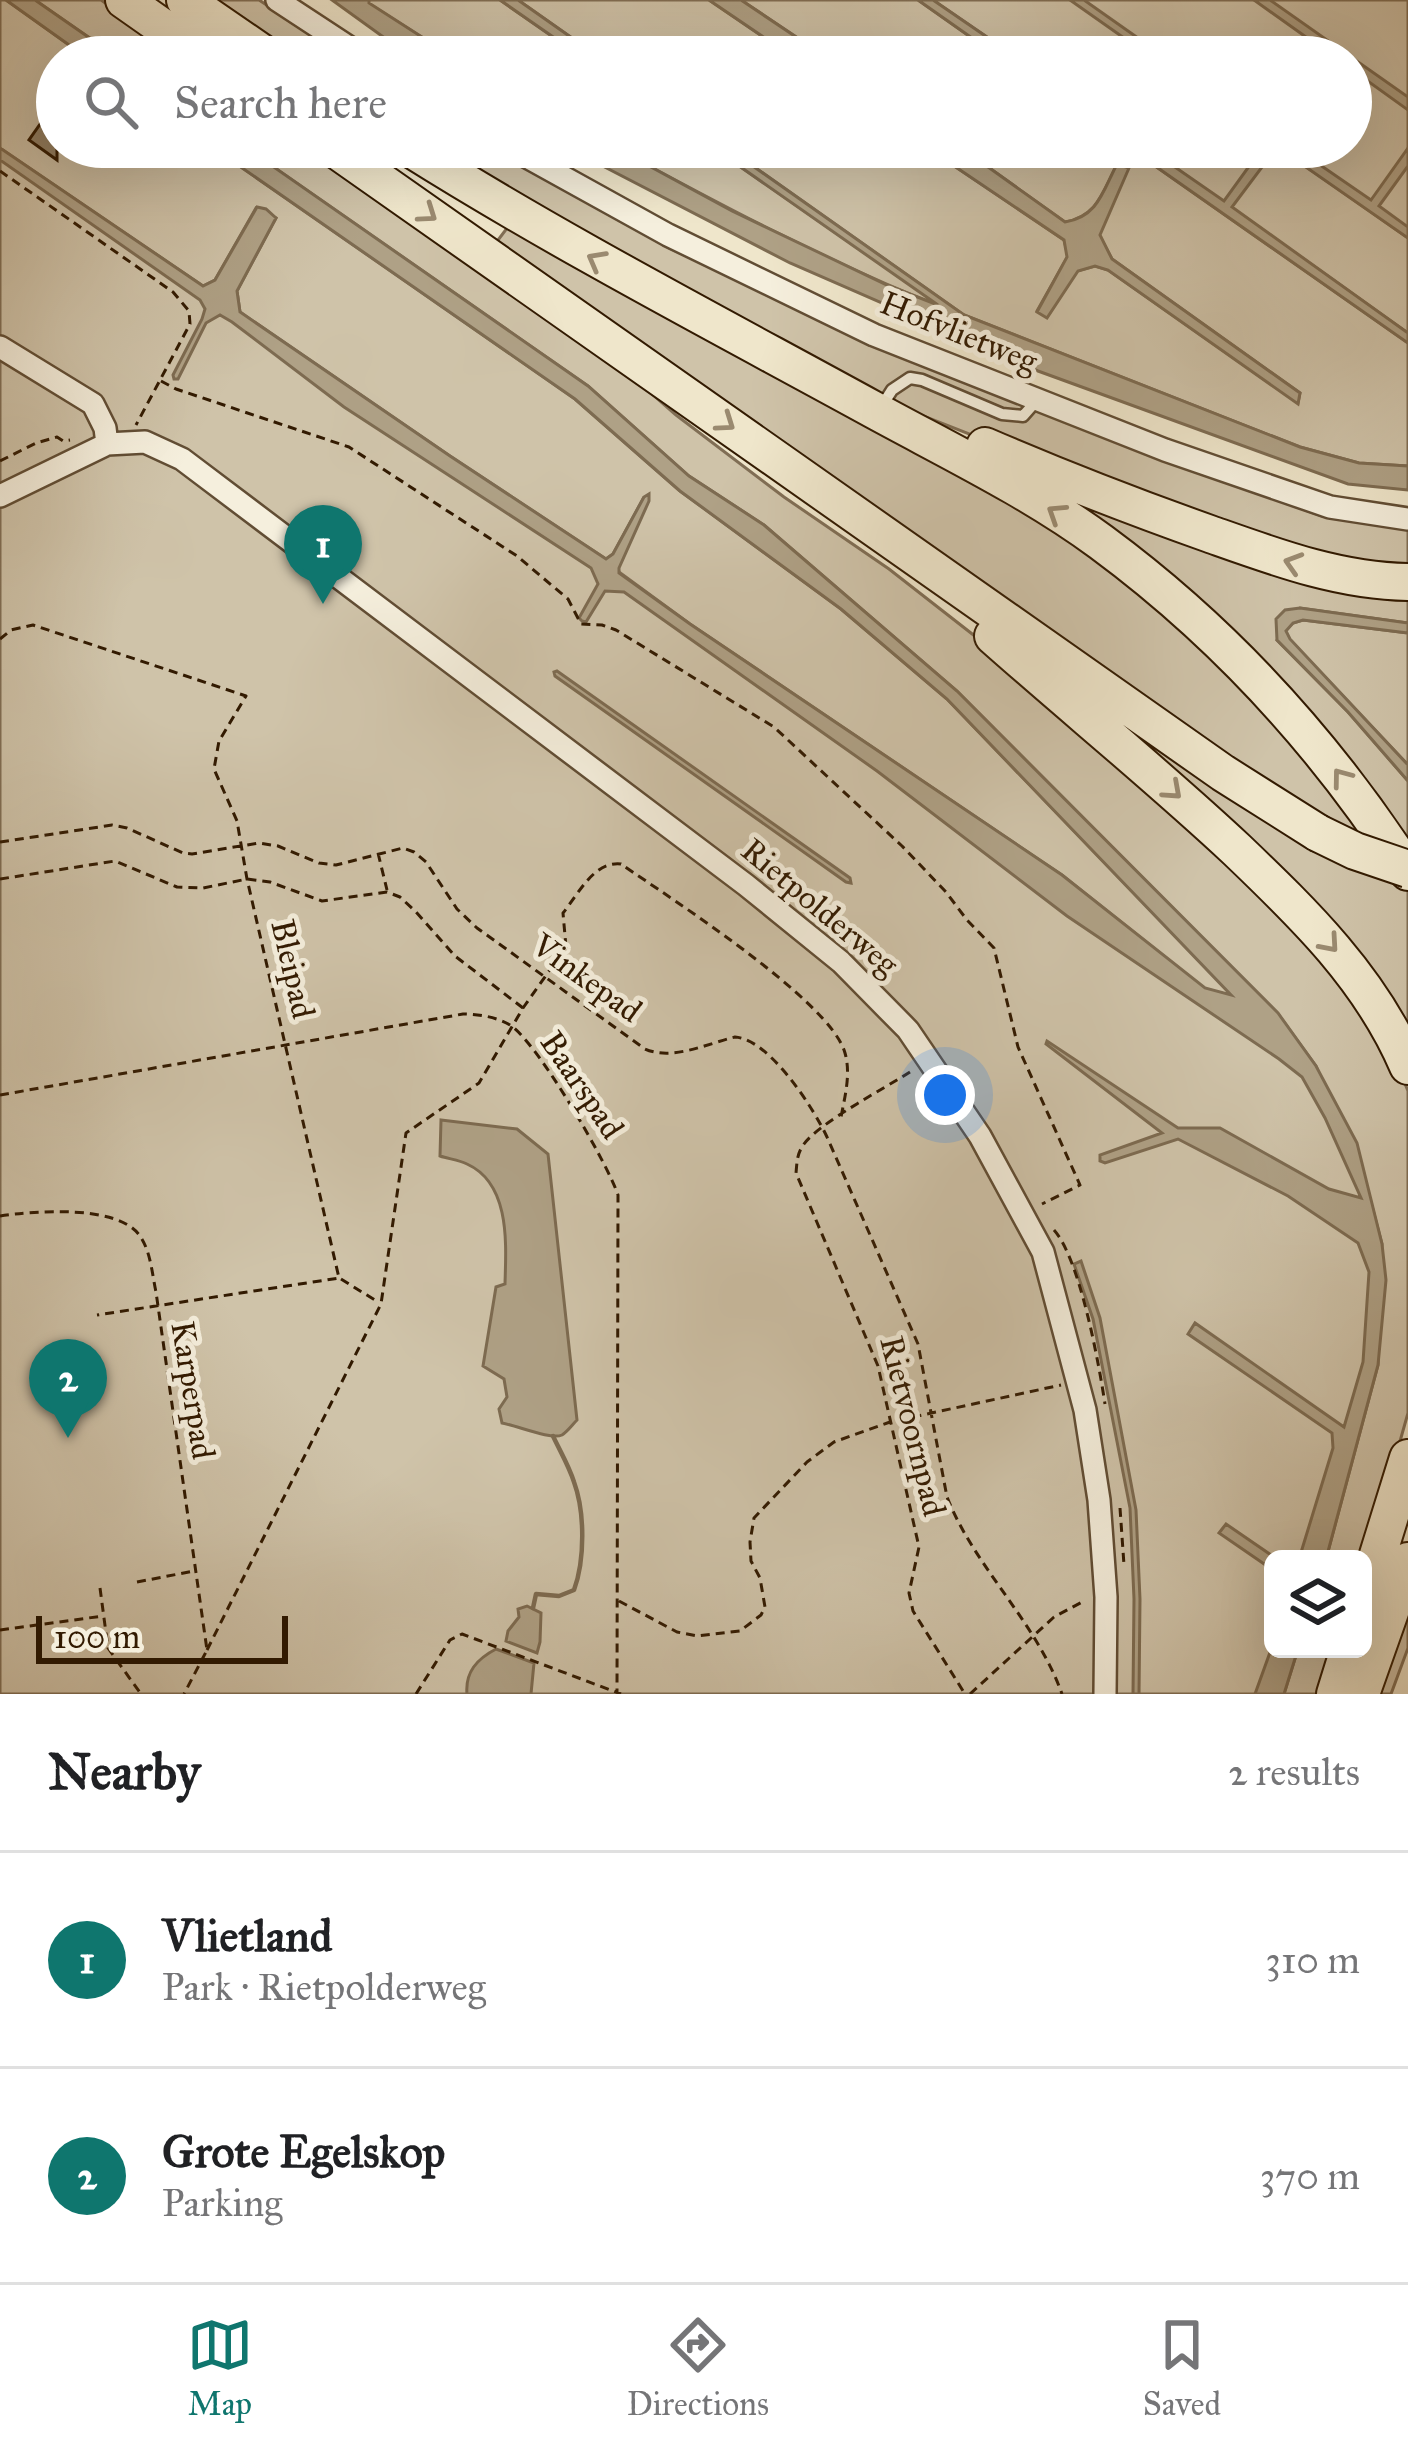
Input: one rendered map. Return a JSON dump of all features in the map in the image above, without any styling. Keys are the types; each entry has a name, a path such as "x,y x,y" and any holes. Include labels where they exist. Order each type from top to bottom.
{"highway":[{"path":"124,0 175,36"},
{"path":"185,0 237,36"},
{"path":"362,168 1223,773 1318,833 1408,871"},
{"path":"442,168 600,262 1008,481 1099,540 1157,586 1252,674 1312,740 1408,871"},
{"path":"754,344 1057,476 1284,561 1366,580 1408,582"},
{"path":"906,550 995,638 1174,792 1316,928 1381,1011 1408,1066"},
{"path":"1372,1574 1408,1458"},
{"path":"1361,1694 1408,1562"},
{"path":"1335,1694 1345,1658"}],"street":[{"path":"277,0 332,36"},
{"name":"Hofvlietweg","path":"547,168 668,235 874,335 1165,450 1330,507 1408,519"},
{"name":"Rietpolderweg","path":"0,347 93,404 114,438 158,446 199,470 746,884 884,1004 980,1136 1043,1252 1078,1382 1100,1500 1106,1694"},
{"path":"0,496 114,438"}],"lane":[{"path":"884,401 910,378 1003,414 1022,416 1038,399"}],"path":[{"path":"0,171 173,292 189,311 190,324 161,381 114,438 63,441 56,437 0,461"},
{"path":"161,381 349,447 517,556 568,599 581,624 616,630 774,728 902,846 994,948 1018,1047 1080,1185 1038,1206 1028,1221"},
{"name":"Bleipad","path":"0,639 11,630 33,626 246,697 219,741 214,769 237,821 339,1278"},
{"name":"Vinkepad","path":"0,842 112,825 183,853 259,842 336,865 403,848 426,862 457,909 477,928 644,1048 669,1054 735,1037 758,1044 823,1128 918,1344 955,1517 1034,1636 1062,1694"},
{"path":"378,854 388,892"},
{"path":"0,879 115,861 177,887 203,888 247,879 322,901 388,892 416,911 455,956 523,1008"},
{"path":"184,1694 381,1304 406,1133 478,1083 566,947 563,913 598,868 621,864 772,973 835,1030 845,1051 848,1077 841,1117"},
{"name":"Baarspad","path":"0,1095 464,1014 512,1026 592,1140 618,1195 619,1693"},
{"path":"823,1128 929,1060"},
{"name":"Rietvoornpad","path":"823,1128 804,1143 796,1173 878,1366 919,1547 908,1593 913,1611 967,1694 1054,1617 1082,1601 1106,1597"},
{"name":"Karperpad","path":"0,1216 33,1210 103,1217 131,1226 143,1240 150,1261 207,1650"},
{"path":"98,1315 339,1278 381,1304"},
{"path":"617,1600 677,1633 697,1636 740,1631 765,1606 752,1561 754,1518 807,1462 834,1442 890,1422 1078,1382"},
{"path":"137,1582 196,1570"},
{"path":"100,1588 108,1648 141,1694"},
{"path":"0,1630 104,1616"},
{"path":"416,1694 450,1640 462,1634 619,1693"}],"shaded area":[{"path":"0,0 6,0 57,36 36,36 36,168 242,168 575,399 680,491 841,609 947,699 1233,996 1205,989 1062,875 619,572 644,497 606,559 240,312 237,291 276,218 256,208 215,280 203,286 0,148"},
{"path":"6,0 35,0 87,36 57,36"},
{"path":"35,0 101,0 153,36 87,36"},
{"path":"209,0 259,0 314,36 263,36"},
{"path":"332,0 369,0 420,36 382,36"},
{"path":"500,0 552,36 420,36 368,3"},
{"path":"500,0 518,0 569,36 552,36"},
{"path":"518,0 709,0 762,36 569,36"},
{"path":"709,0 741,0 795,36 762,36"},
{"path":"741,0 918,0 969,36 795,36"},
{"path":"918,0 933,0 985,36 969,36"},
{"path":"933,0 1408,0 1408,229 1323,168 1372,168 1372,36 985,36"},
{"path":"1070,0 1084,0 1135,36 1121,36"},
{"path":"1254,0 1270,0 1321,36 1305,36"},
{"path":"1372,72 1408,97 1408,110 1372,84"},
{"path":"0,148 203,286 215,280 257,207 266,209 276,218 237,291 240,312 606,559 649,494 619,573 1062,875 1205,988 1231,995 947,699 841,609 680,491 575,399 242,168 275,168 588,386 689,476 764,525 957,691 1278,1013 1316,1066 1357,1143 1386,1280 1378,1365 1328,1550 1302,1550 1333,1448 1332,1433 1188,1334 1195,1323 1344,1427 1363,1362 1369,1272 1358,1243 1288,1196 1178,1139 1100,1161 1100,1155 1162,1133 1046,1044 1178,1128 1220,1128 1329,1189 1361,1198 1302,1077 1067,916 877,771 624,592 605,591 586,622 582,621 579,618 598,584 591,568 344,407 232,322 220,315 206,323 174,379 202,319 205,309 200,300 0,160"},
{"path":"1408,148 1408,166 1379,206 1408,227 1408,238 1307,168 1325,168 1371,200"},
{"path":"0,155 1293,1054 1346,1144 1366,1201 1377,1269 1369,1372 1319,1550 1264,1550 1264,1658 1275,1658 1276,1694 0,1694"},
{"path":"275,168 343,168 617,363 676,415 784,497 889,569 1035,683 1244,864 1383,1031 1408,1091 1408,1413 1369,1550 1328,1550 1378,1365 1382,1244 1369,1195 1316,1066 1278,1014 957,691 764,525 689,476 588,386"},
{"path":"470,168 528,168 669,248 885,347 1156,457 1322,516 1408,527 1408,570 1179,516 885,401"},
{"path":"607,168 653,168 732,211 938,305 742,168 756,168 964,315 1300,447 1359,463 1408,466 1408,490 1348,484 1038,371 790,263"},
{"path":"653,168 742,168 944,308 818,253"},
{"path":"756,168 957,168 1064,240 1068,256 1037,311 1047,317 1077,271 1095,266 1108,270 1298,403 1300,393 1112,259 1099,235 1128,168 1158,168 1408,343 1408,466 1359,463 1300,447 964,315"},
{"path":"957,168 989,168 1065,222 1092,209 1115,168 1129,168 1100,235 1112,259 1300,393 1298,404 1108,270 1095,266 1078,271 1047,318 1037,312 1067,257 1064,240"},
{"path":"989,168 1116,168 1092,208 1065,222"},
{"path":"1158,168 1176,168 1224,201 1248,168 1261,168 1232,207 1408,333 1408,343"},
{"path":"1176,168 1308,168 1408,238 1408,333"},
{"path":"511,223 686,324 940,448 1109,557 1201,633 1324,763 1408,884 1408,1052 1375,991 1308,910 1176,787 1002,638 1006,632 1311,842 1325,816 1254,779 492,248"},
{"path":"1052,494 1408,588 1408,623 1300,608 1277,640 1408,781 1408,850"},
{"path":"1285,610 1408,623 1408,633 1303,620 1286,631 1408,765 1408,781 1277,640 1276,619"},
{"path":"1303,620 1408,633 1408,765 1289,639 1285,630"},
{"path":"557,671 850,878 851,883 555,676"},
{"path":"441,1120 517,1129 548,1154 577,1420 562,1435 502,1423 499,1409 507,1397 504,1379 483,1366 496,1287 505,1284 503,1217 492,1186 481,1173 440,1156"},
{"path":"1081,1261 1100,1318 1136,1510 1139,1694 1133,1694 1130,1508 1093,1319 1074,1264"},
{"path":"1226,1524 1264,1550 1264,1564 1219,1533"},
{"path":"1408,1597 1408,1648 1391,1694 1372,1694"},
{"path":"527,1606 541,1613 537,1653 506,1641 519,1617 518,1609"},
{"path":"496,1649 534,1663 531,1694 467,1694 474,1667"},
{"path":"1268,1658 1295,1658 1284,1694 1255,1694"},
{"path":"1295,1658 1336,1658 1326,1694 1284,1694"}],"waterway":[{"path":"533,1608 536,1594 559,1596 574,1590 582,1551 578,1494 553,1436"}],"place":[{"name":"Vlietland","path":"323,604"},
{"name":"Grote Egelskop","path":"68,1438"}]}
